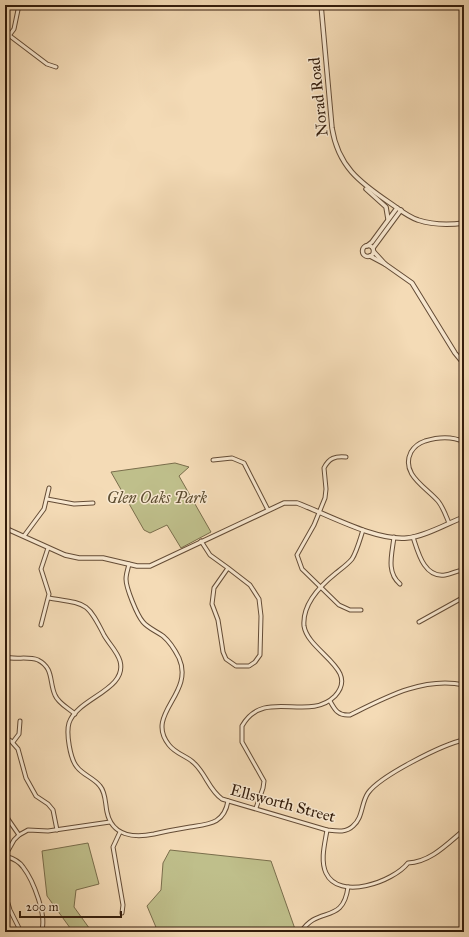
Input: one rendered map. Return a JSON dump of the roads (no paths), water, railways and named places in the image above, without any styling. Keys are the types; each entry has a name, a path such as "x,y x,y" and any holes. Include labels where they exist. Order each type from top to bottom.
{"street":[{"path":"5,41 10,36 16,25 19,5"},
{"name":"Norad Road","path":"321,5 334,140 345,164 361,184 414,218 426,222 443,224 464,223"},
{"path":"10,36 47,64 56,67"},
{"path":"361,184 386,207 388,221"},
{"path":"399,209 372,242 364,248 363,253 385,264 412,283 455,353 464,364"},
{"path":"370,256 399,209"},
{"path":"367,246 373,250 385,264"},
{"path":"449,523 439,502 410,473 408,464 409,456 413,449 425,441 450,438 464,442"},
{"path":"346,457 337,456 331,458 324,468 326,489 320,512 310,534 300,547 297,555 298,563 302,569 320,587 345,608 361,610"},
{"path":"213,460 232,458 244,464 268,510"},
{"path":"24,536 44,509 49,488"},
{"path":"47,498 74,504 94,502"},
{"path":"5,528 48,548 72,557 103,558 144,566 155,564 268,510 291,502 297,503 363,530 394,537 413,537 464,517"},
{"path":"256,808 264,781 242,742 240,733 242,726 245,719 262,709 273,706 307,708 318,706 330,701 336,694 342,679 339,670 316,648 306,633 304,624 308,604 320,587 352,559 363,530"},
{"path":"394,537 391,569 393,578 400,584"},
{"path":"413,537 421,560 429,570 444,575 464,570"},
{"path":"201,541 210,555 228,568 250,584 259,598 261,608 260,655 255,662 249,666 236,666 226,659 218,620 212,604 214,588 228,568"},
{"path":"41,626 49,598 48,586 41,569 48,548"},
{"name":"Ellsworth Street","path":"129,564 126,580 138,614 143,622 164,637 173,647 183,670 183,679 179,690 166,709 163,718 162,728 165,738 175,751 194,763 215,794 228,801 327,830 345,831 358,822 364,800 370,791 390,774 448,745 464,740"},
{"path":"419,622 460,601 464,597"},
{"path":"49,598 79,603 91,610 120,661 120,672 114,683 79,708 69,724 71,757 77,767 102,787 110,822 120,832 139,837 208,825 223,815 227,809 228,801"},
{"path":"5,657 13,659 31,658 43,663 48,668 52,677 55,696 75,714"},
{"path":"330,701 337,712 350,715 380,700 410,689 437,683 464,685"},
{"path":"13,742 19,734 20,721"},
{"path":"5,737 13,742 20,754 26,778 34,792 53,810 57,830"},
{"path":"5,807 6,814 19,835"},
{"path":"41,932 44,927 42,911 33,885 23,867 5,856 11,844 19,835 28,830 57,830 110,822"},
{"path":"327,830 323,866 326,874 336,885 348,887 381,882 403,870 408,863 417,863 434,854 464,830"},
{"path":"120,832 113,847 123,905 122,913"},
{"path":"301,932 310,921 336,912 347,898 348,887"},
{"path":"5,894 10,910 21,932"}],"park label":[{"name":"Glen Oaks Park","path":"157,497"}]}
